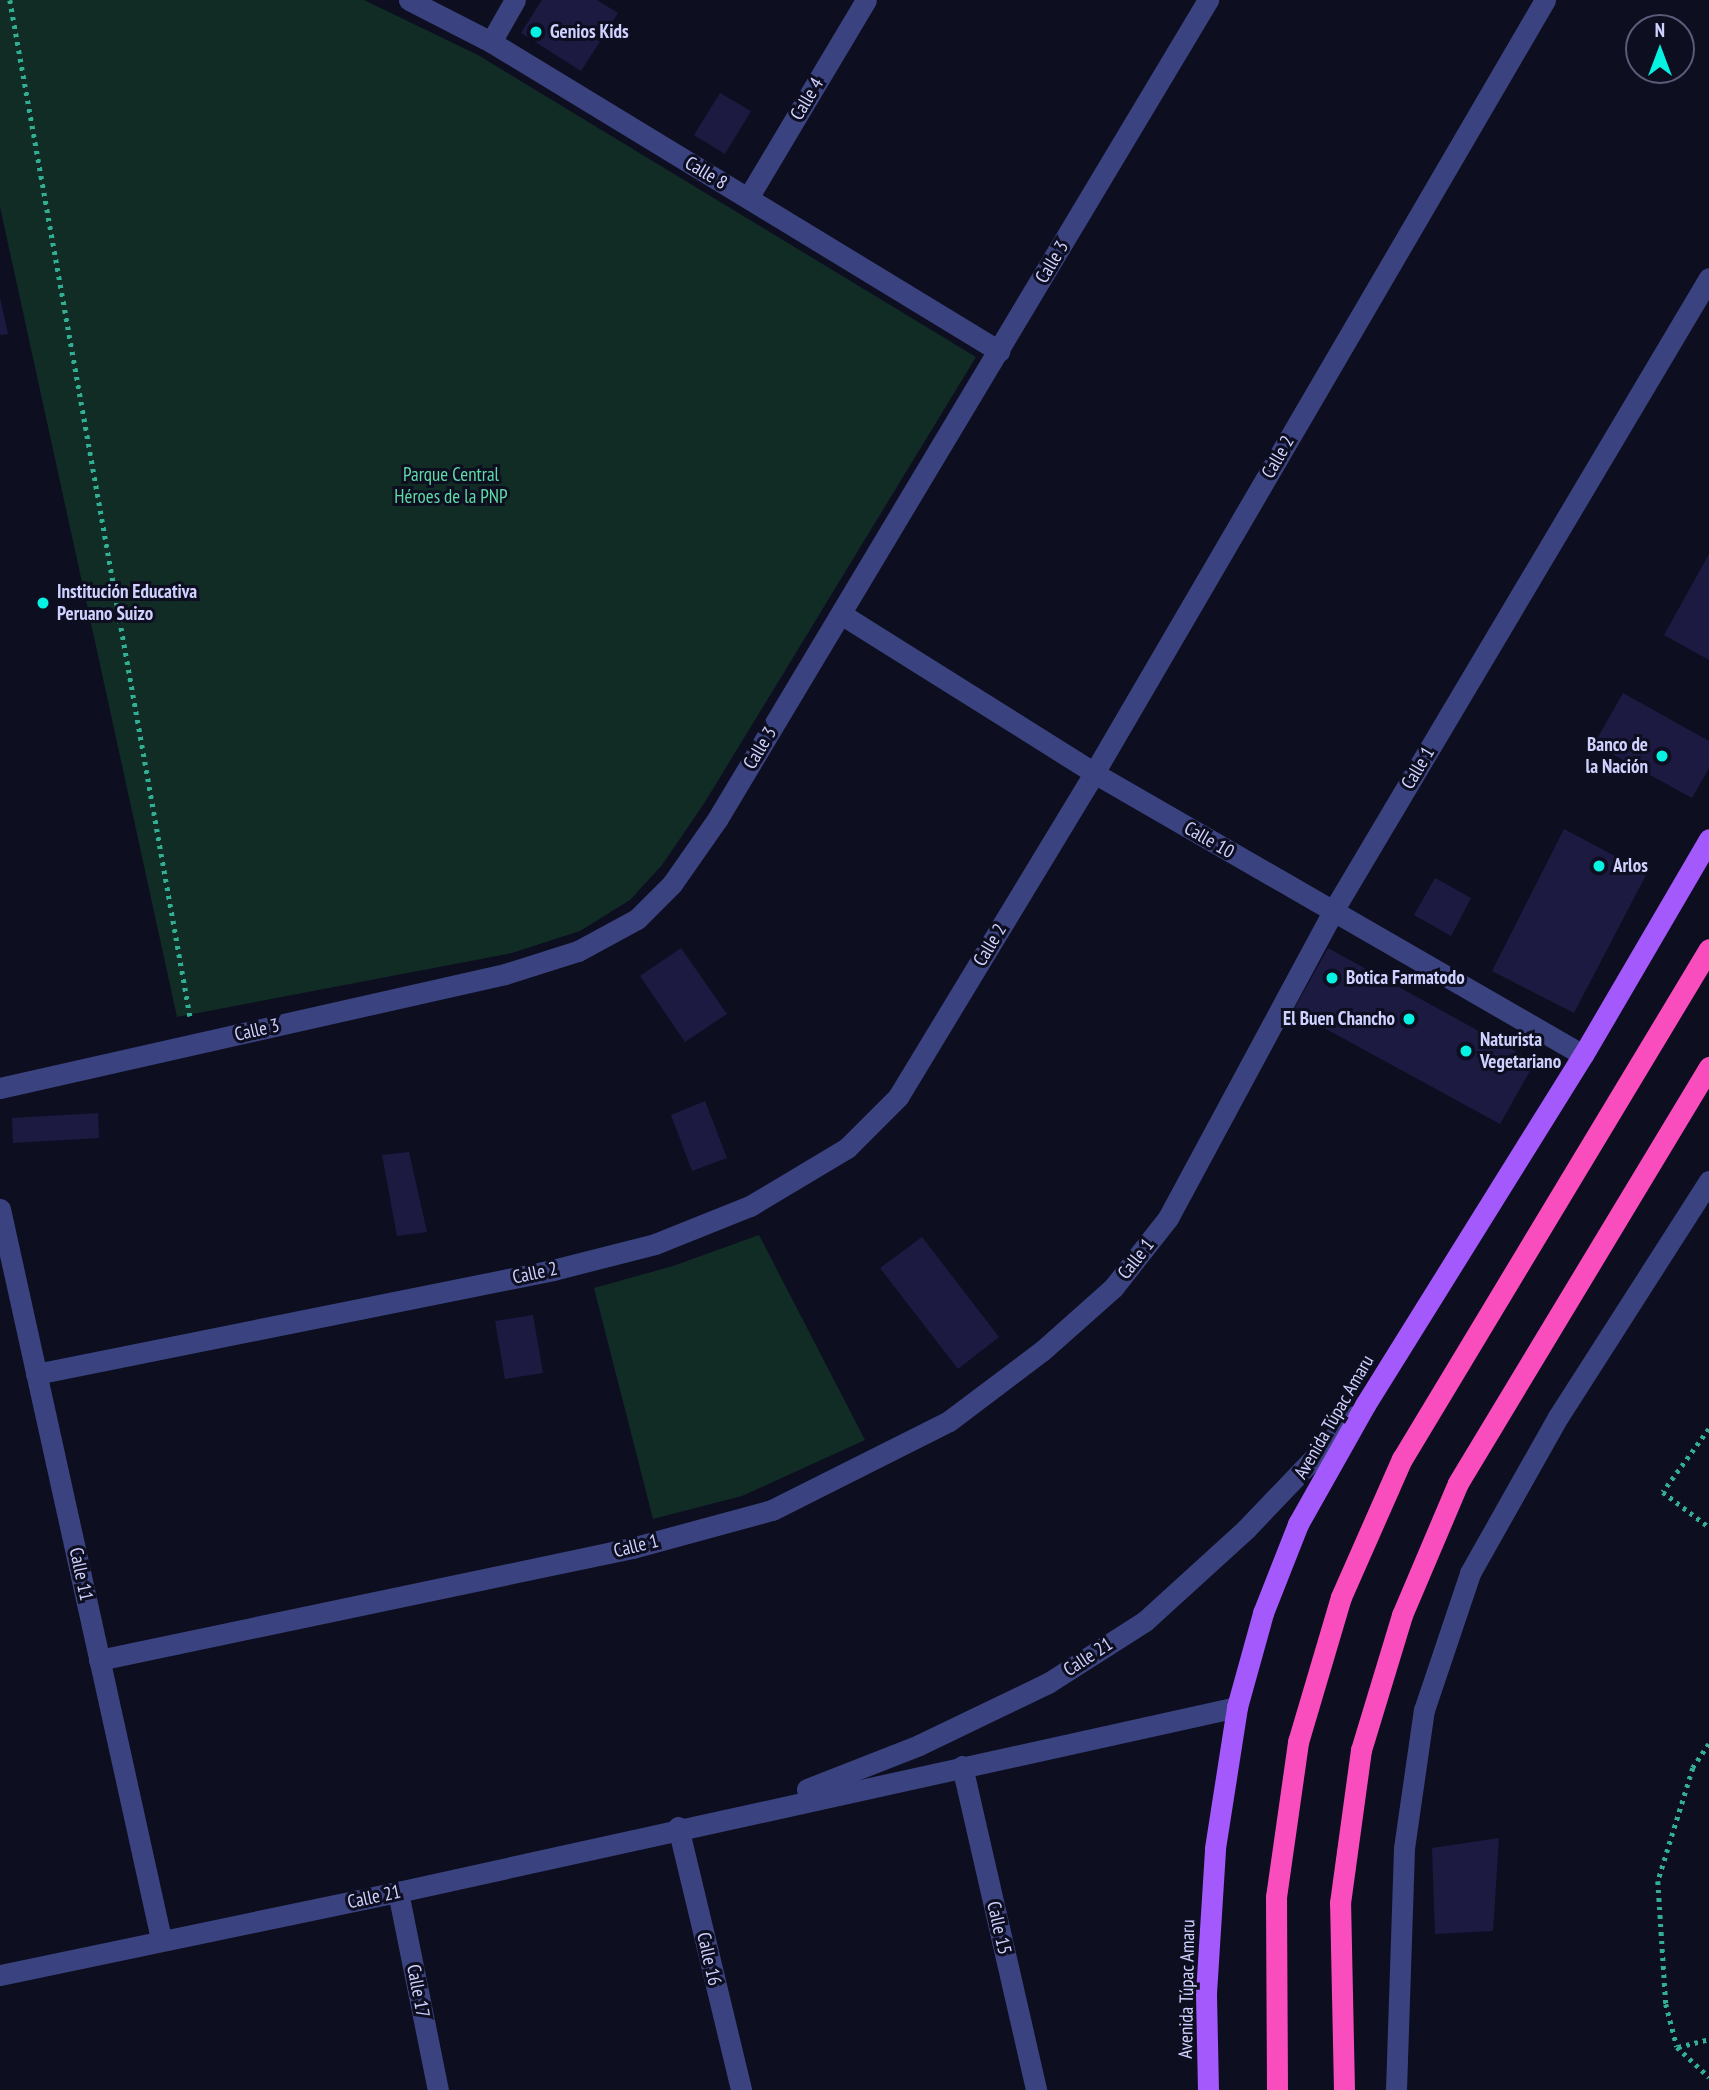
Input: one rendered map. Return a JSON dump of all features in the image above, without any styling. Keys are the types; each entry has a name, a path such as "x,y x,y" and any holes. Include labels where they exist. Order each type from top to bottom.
{"highway":[{"path":"1277,2090 1276,1897 1298,1742 1341,1597 1402,1459 1709,949"},
{"path":"1344,2090 1340,1903 1362,1750 1402,1615 1458,1483 1709,1067"}],"main road":[{"name":"Avenida Túpac Amaru","path":"1208,2090 1206,1993 1215,1848 1237,1707 1263,1613 1298,1524 1365,1405 1583,1055 1709,839"}],"street":[{"name":"Calle 8","path":"409,0 491,42 999,351"},
{"path":"491,42 515,0"},
{"name":"Calle 4","path":"748,198 866,0"},
{"name":"Calle 3","path":"0,1088 505,974 578,951 637,919 672,884 718,818 1208,0"},
{"name":"Calle 2","path":"36,1374 553,1270 654,1244 750,1206 847,1148 898,1097 1094,773 1545,0"},
{"name":"Calle 1","path":"99,1660 632,1548 772,1510 949,1421 1042,1351 1113,1288 1168,1218 1333,911 1709,278"},
{"name":"Calle 10","path":"841,614 1094,773 1583,1055"},
{"path":"1396,2090 1396,1977 1410,1807 1424,1710 1470,1573 1558,1417 1709,1181"},
{"name":"Calle 11","path":"0,1209 161,1939"},
{"name":"Calle 21","path":"747,1812 919,1745 1048,1683 1145,1621 1246,1529 1365,1405"},
{"name":"Calle 21","path":"0,1975 161,1939 398,1892 678,1827 1237,1707"},
{"name":"Calle 15","path":"962,1766 1037,2090"},
{"name":"Calle 16","path":"678,1827 741,2090"},
{"name":"Calle 17","path":"398,1892 438,2090"}],"path":[{"path":"10,0 195,1044"},
{"path":"1709,1429 1663,1492 1709,1527"},
{"path":"1709,1744 1693,1768 1658,1881 1666,2004 1677,2047 1709,2077"},
{"path":"1677,2047 1709,2039"}],"green space":[{"name":"Parque Central Héroes de la PNP","path":"0,0 364,0 478,55 976,357 705,802 662,865 630,900 580,931 512,953 177,1017 0,207"},
{"path":"759,1235 865,1440 742,1496 653,1519 594,1288 673,1266"}],"building":[{"path":"542,0 597,0 618,13 581,71 521,33"},
{"path":"720,93 751,111 725,154 694,135"},
{"path":"0,297 8,334 0,335"},
{"path":"1709,554 1709,660 1664,635"},
{"name":"Banco de la Nación","path":"1623,693 1709,741 1709,768 1692,798 1594,744"},
{"path":"1564,829 1647,873 1574,1013 1492,971"},
{"path":"1435,878 1471,898 1451,936 1414,915"},
{"path":"681,948 727,1014 685,1042 640,976"},
{"path":"1328,948 1524,1056 1530,1071 1500,1124 1293,1011"},
{"path":"705,1101 727,1158 692,1171 671,1115"},
{"path":"98,1113 99,1138 13,1143 12,1118"},
{"path":"409,1152 427,1232 397,1236 382,1155"},
{"path":"922,1237 999,1337 958,1369 880,1268"},
{"path":"533,1315 543,1373 505,1379 495,1321"},
{"path":"1499,1838 1493,1931 1435,1934 1432,1848"}],"place":[{"name":"Genios Kids","path":"536,32"},
{"name":"Institución Educativa Peruano Suizo","path":"43,603"},
{"name":"Banco de la Nación","path":"1662,756"},
{"name":"Arlos","path":"1599,866"},
{"name":"Botica Farmatodo","path":"1332,978"},
{"name":"El Buen Chancho","path":"1409,1019"},
{"name":"Naturista Vegetariano","path":"1466,1051"}]}
